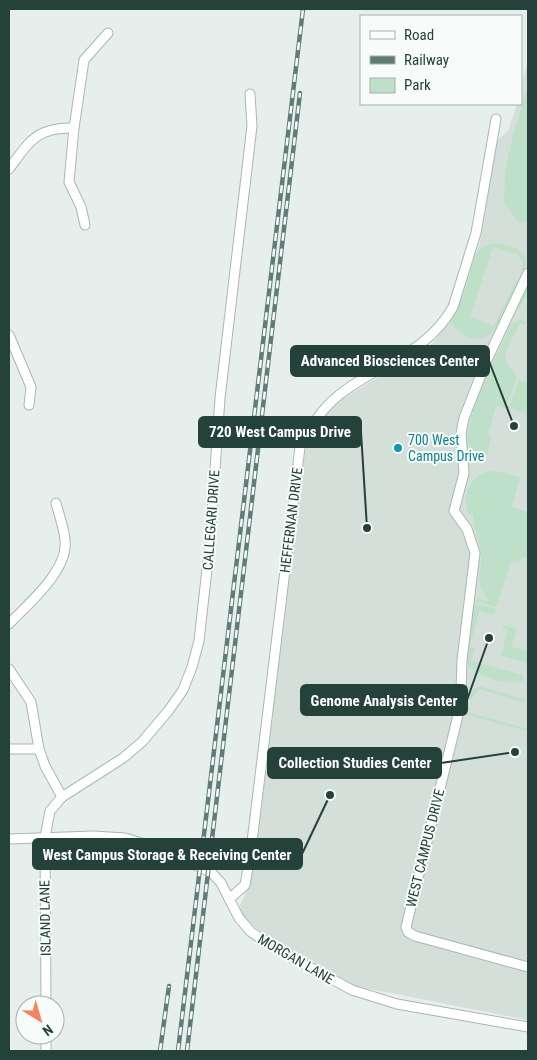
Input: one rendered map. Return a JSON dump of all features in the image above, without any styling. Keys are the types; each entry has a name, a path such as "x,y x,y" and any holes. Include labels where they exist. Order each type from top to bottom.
{"street":[{"path":"85,224 81,207 69,182 74,128 84,60 108,33"},
{"name":"CALLEGARI DRIVE","path":"62,797 122,758 156,729 183,690 200,641 210,542 220,398 252,126 250,94"},
{"name":"HEFFERNAN DRIVE","path":"229,899 245,885 250,859 300,447 319,415 338,396 430,338 447,318 453,307 476,233 496,119"},
{"path":"9,169 39,133 54,128 74,128"},
{"name":"WEST CAMPUS DRIVE","path":"528,273 486,362 462,426 464,473 454,511 467,530 475,553 462,660 461,691 463,695 406,927 408,932 415,936 528,966"},
{"path":"9,335 31,387 29,405"},
{"path":"9,624 54,575 65,555 66,541 56,502"},
{"path":"9,669 31,702 39,749 45,766 62,797"},
{"path":"9,749 39,749"},
{"name":"ISLAND LANE","path":"46,995 45,837 50,811 55,802 62,797"},
{"name":"MORGAN LANE","path":"9,839 110,836 148,845 211,872 216,876 244,925 256,936 352,990 397,1004 528,1027"}],"shaded area":[{"path":"528,58 528,1020 355,986 271,940 244,918 240,905 250,884 256,851 305,451 314,431 326,414 341,400 433,343 450,322 458,305 481,239 497,140 508,131 517,105 522,105 522,85"}],"green space":[{"path":"528,85 528,221 519,223 504,203 505,171 513,135"},
{"path":"494,243 518,249 525,257 524,270 521,270 523,262 517,254 493,247 470,317 494,326 516,280 518,283 505,314 492,333 484,338 474,339 457,330 452,325 451,320 464,294 475,255 484,246"},
{"path":"528,282 528,294 519,308 517,306"},
{"path":"521,319 527,322 525,325 520,323 505,353 507,363 516,375 516,381 505,408 496,406 488,436 491,437 487,454 481,455 473,450 468,442 471,418 483,384 510,326"},
{"path":"519,381 528,381 528,414 508,408"},
{"path":"495,471 520,477 512,507 528,512 528,559 522,557 519,563 511,562 496,607 476,602 478,597 486,602 488,599 480,585 480,548 473,515 468,513 466,505 467,491 475,479 481,474"},
{"path":"473,603 496,609 494,615 479,611 470,647 475,648 471,661 523,675 523,681 500,681 483,676 475,672 466,661"},
{"path":"503,625 517,629 512,647 528,651 528,663 501,656 508,629 502,628"},
{"path":"479,686 525,699 524,703 479,689 472,699 468,700 469,693"},
{"path":"463,711 528,729 528,731 455,712"}],"railway":[{"path":"178,1051 303,9"},
{"path":"187,1051 300,93"},
{"path":"160,1051 169,986"}],"place":[{"name":"Advanced Biosciences Center","path":"514,426"},
{"name":"700 West Campus Drive","path":"398,448"},
{"name":"720 West Campus Drive","path":"367,528"},
{"name":"Genome Analysis Center","path":"489,638"},
{"name":"Collection Studies Center","path":"515,752"},
{"name":"West Campus Storage & Receiving Center","path":"330,795"}]}
